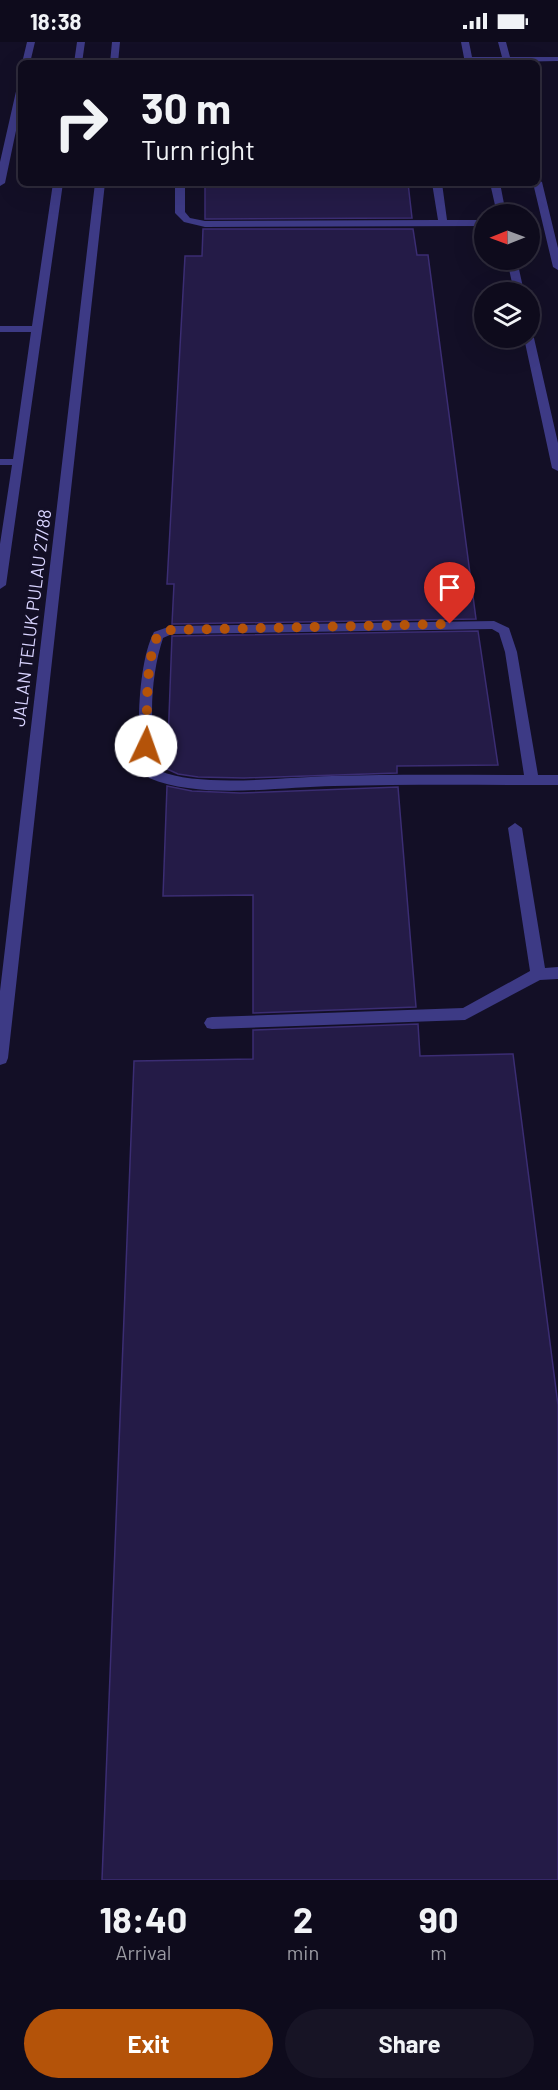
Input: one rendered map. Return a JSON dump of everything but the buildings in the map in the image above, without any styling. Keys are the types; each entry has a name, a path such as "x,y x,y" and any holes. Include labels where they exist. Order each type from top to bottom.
{"street":[{"path":"27,60 31,42"},
{"path":"78,60 81,42"},
{"path":"114,60 116,42"},
{"path":"465,42 469,60"},
{"path":"502,42 507,60"},
{"path":"532,60 558,59"},
{"path":"0,183 18,101"},
{"name":"JALAN TELUK PULAU 27/88","path":"0,585 58,186"},
{"name":"JALAN TELUK PULAU 27/88","path":"0,1058 100,186"},
{"path":"180,186 180,213 187,220 205,224 474,223"},
{"path":"437,186 443,223"},
{"path":"496,186 500,204"},
{"path":"538,186 558,267"},
{"path":"0,329 37,329"},
{"path":"531,348 558,468"},
{"path":"0,462 17,462"},
{"path":"532,780 511,651 505,631 494,625 171,630 158,635 154,644 146,746 154,774 173,782 201,785 336,781 558,780"},
{"path":"515,828 538,974"},
{"path":"212,1023 465,1014 538,974 558,973"}],"route":[{"path":"146,746 151,664 158,635 171,630 450,624"}]}
